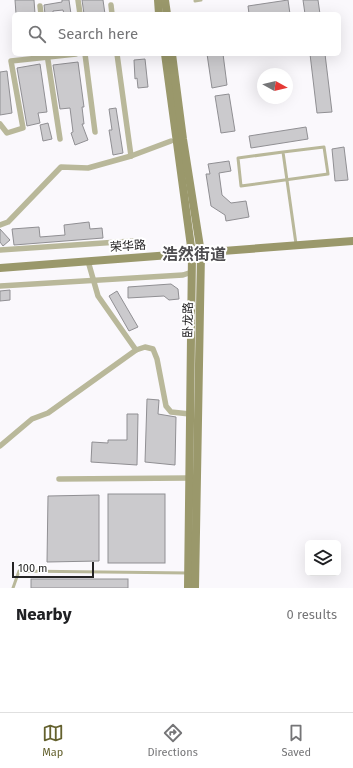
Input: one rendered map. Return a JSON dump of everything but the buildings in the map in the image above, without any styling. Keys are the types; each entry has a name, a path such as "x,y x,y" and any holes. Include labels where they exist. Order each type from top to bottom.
{"main road":[{"path":"158,0 159,12"},
{"path":"165,0 167,12"},
{"name":"卧龙路","path":"165,56 192,254 188,588"},
{"name":"卧龙路","path":"172,56 183,139 201,253 195,588"},
{"name":"荣华路","path":"0,268 353,241"}],"street":[{"path":"78,0 80,12"},
{"path":"111,5 112,12"},
{"path":"40,6 41,12"},
{"path":"0,124 7,133 24,128 11,61 47,56 60,139"},
{"path":"85,56 95,132"},
{"path":"117,56 130,156"},
{"path":"0,225 8,222 61,167 88,168 130,156 171,141"},
{"path":"0,250 133,241"},
{"path":"88,261 98,296 136,350"},
{"path":"0,286 94,282 183,275 192,272"},
{"path":"0,446 32,419 48,413 136,350 145,347 153,349 157,359 166,406 171,412 190,414"},
{"path":"59,479 190,478"}],"lane":[{"path":"195,1 201,0"},
{"path":"324,147 328,174 241,186 238,158 283,152 324,147"},
{"path":"283,152 297,245"},
{"path":"13,588 19,571 188,573"}],"district":[{"name":"浩然街道","path":"194,254"}]}
